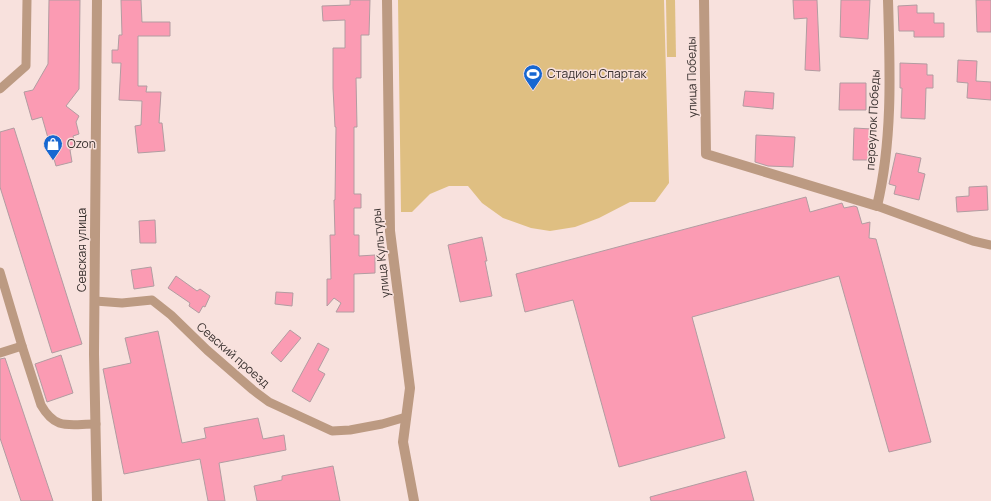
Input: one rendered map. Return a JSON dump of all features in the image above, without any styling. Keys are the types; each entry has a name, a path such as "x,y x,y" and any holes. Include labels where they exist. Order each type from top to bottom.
{"street":[{"name":"Севская улица","path":"97,0 95,301 97,501"},
{"name":"улица Культуры","path":"387,0 390,231 410,388 403,442 414,501"},
{"name":"улица Победы","path":"704,0 706,154 877,206"},
{"name":"переулок Победы","path":"877,206 882,185 888,136 890,56 888,0"}],"lane":[{"path":"0,89 26,66 27,0"},
{"path":"877,206 991,245"},
{"path":"0,272 41,405 46,413 53,421 63,424 96,424"},
{"name":"Севский проезд","path":"95,301 122,302 152,300 253,390 269,402 332,430 350,430 382,424 406,417"},
{"path":"0,353 22,346"}],"shaded area":[{"name":"Стадион Спартак","path":"398,0 664,0 669,183 655,202 630,202 599,218 575,227 550,231 531,228 503,218 482,203 468,186 449,186 430,194 412,212 401,212"},
{"name":"Стадион Спартак","path":"666,0 675,0 676,57 667,57"}],"building":[{"path":"49,0 80,0 79,89 66,106 79,116 76,122 79,134 73,136 76,147 70,150 72,162 56,166 42,117 32,120 24,92 33,90 48,64"},
{"path":"121,0 141,0 142,22 170,22 170,36 138,36 138,86 147,86 146,92 161,92 159,123 162,123 165,151 138,153 135,126 141,125 142,101 119,100 121,63 112,63 112,50 118,50 119,35 122,35"},
{"path":"350,0 370,0 369,35 361,35 361,78 356,78 357,127 354,127 354,194 361,194 361,208 354,208 354,235 359,235 359,256 375,255 375,273 354,274 354,312 336,312 341,303 334,298 327,306 327,279 331,279 330,235 335,235 334,200 336,127 333,88 333,48 345,48 345,20 323,21 322,6 350,5"},
{"path":"793,0 817,0 820,71 805,70 807,18 794,19"},
{"path":"841,0 870,0 868,39 840,37"},
{"path":"976,0 991,0 991,32 977,32"},
{"path":"917,5 917,13 934,13 934,23 944,23 944,37 914,37 914,31 899,31 898,6"},
{"path":"958,60 977,61 976,81 991,82 991,100 967,98 968,83 957,82"},
{"path":"900,63 927,64 927,75 933,75 933,88 926,88 925,119 901,118 902,88 900,88"},
{"path":"840,83 866,83 866,110 839,110"},
{"path":"745,91 774,93 773,109 743,106"},
{"path":"14,128 82,344 52,353 0,187 0,132"},
{"path":"854,128 872,129 871,160 853,160"},
{"path":"756,135 795,137 793,167 768,166 755,162"},
{"path":"896,153 921,158 918,172 925,174 919,200 894,194 896,186 889,184"},
{"path":"987,186 988,210 957,212 956,197 969,196 969,187"},
{"path":"806,197 810,212 842,203 844,208 854,206 857,207 862,224 870,222 869,238 876,239 931,442 889,452 839,276 692,317 725,438 619,467 573,300 525,312 516,274"},
{"path":"155,220 156,243 140,243 139,221"},
{"path":"482,237 492,296 460,302 448,245"},
{"path":"151,267 154,286 134,289 131,270"},
{"path":"176,276 197,291 200,289 210,296 205,307 203,306 199,313 189,306 190,303 168,288"},
{"path":"276,292 293,293 292,306 275,304"},
{"path":"290,330 301,338 281,362 271,353"},
{"path":"158,331 182,443 206,438 204,428 258,418 263,439 284,435 286,450 219,463 225,501 208,501 200,459 124,474 103,369 131,363 125,338"},
{"path":"318,343 329,349 318,370 325,374 310,402 292,391"},
{"path":"61,355 73,393 47,402 35,364"},
{"path":"5,358 53,501 21,501 0,438 0,359"},
{"path":"333,466 340,501 257,501 254,486 282,480 282,476"},
{"path":"746,471 754,501 651,501 650,497"}],"place":[{"name":"Стадион Спартак","path":"533,91"},
{"name":"Ozon","path":"53,161"}]}
